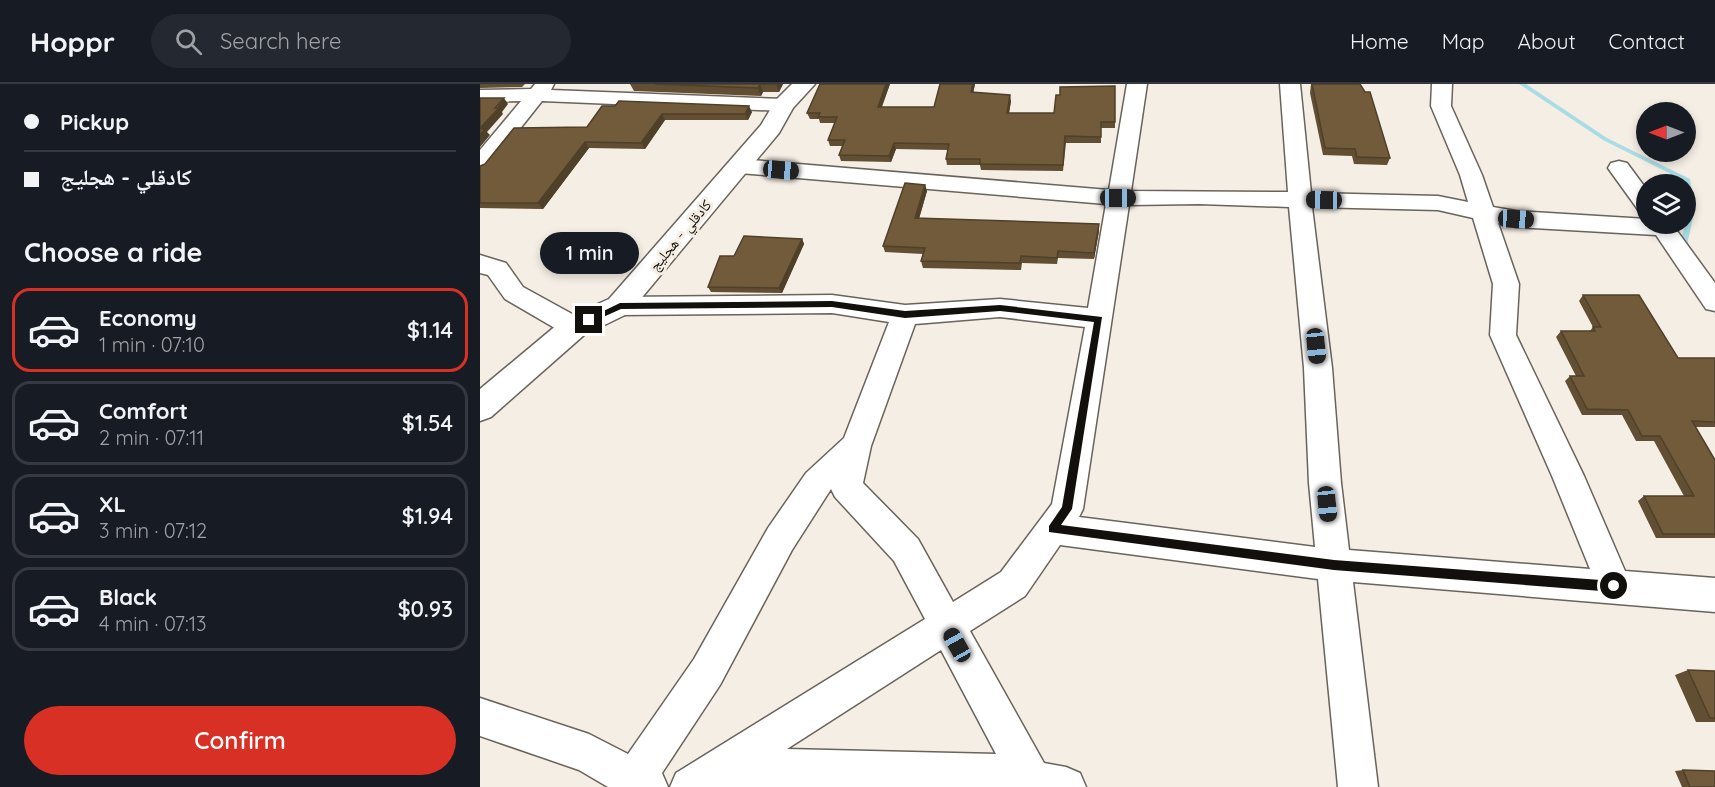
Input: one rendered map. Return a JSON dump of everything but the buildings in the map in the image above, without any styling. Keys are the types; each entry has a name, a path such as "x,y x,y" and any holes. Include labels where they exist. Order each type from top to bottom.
{"street":[{"name":"كادقلي - هجليج","path":"480,408 574,327 620,306 771,128 784,105 804,84"},
{"path":"690,787 1013,584 1067,509 1137,84"},
{"path":"1290,84 1291,116 1301,200 1334,565 1358,787"},
{"path":"1442,84 1441,106 1471,175 1506,284 1503,335 1568,476 1614,586"},
{"path":"480,96 541,89 784,105"},
{"path":"480,164 541,89"},
{"path":"739,166 1118,198 1438,204 1516,219 1636,225"},
{"path":"1619,168 1636,191"},
{"path":"1669,234 1704,267 1715,302"},
{"path":"480,264 497,269 514,293 574,327"},
{"path":"620,306 832,304 905,315 1000,308 1099,319"},
{"path":"905,315 856,446 846,488 906,550 947,626 1043,785"},
{"path":"480,717 589,754 641,783 707,672 780,539 817,483 856,446"},
{"path":"1052,529 1334,565 1715,595"},
{"path":"723,766 873,772 987,772 1043,785"}],"waterway":[{"path":"1522,84 1605,139 1688,180 1691,213 1682,252"}],"route":[{"path":"589,320 620,306 832,304 905,315 1000,308 1099,319 1067,509 1052,529 1334,565 1614,586"}]}
